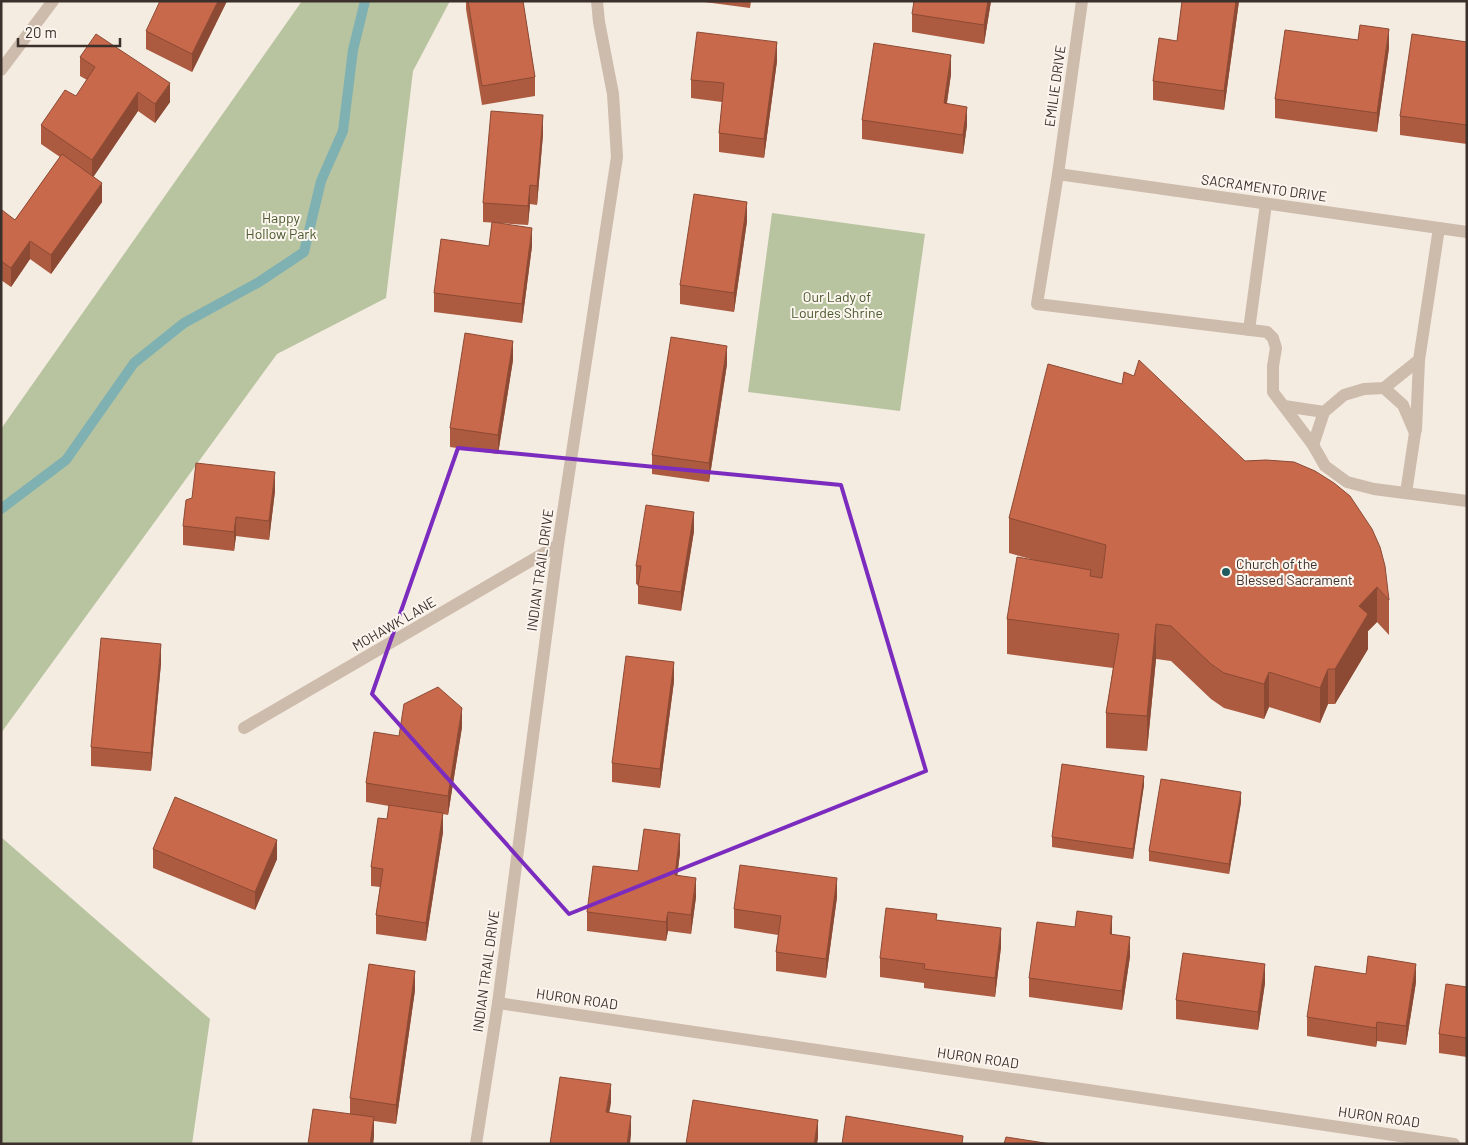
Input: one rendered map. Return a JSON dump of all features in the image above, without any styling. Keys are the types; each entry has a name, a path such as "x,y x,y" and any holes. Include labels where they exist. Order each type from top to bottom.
{"street":[{"path":"1,70 53,1"},
{"name":"INDIAN TRAIL DRIVE","path":"476,1144 498,1003 558,545 617,157 613,94 599,22 597,1"},
{"name":"EMILIE DRIVE","path":"1082,1 1058,174 1037,304 1249,330"},
{"name":"SACRAMENTO DRIVE","path":"1058,174 1467,232"},
{"path":"1266,204 1249,330 1268,332 1274,338 1276,348 1273,366 1273,392 1313,445 1325,466 1347,482 1374,489 1467,502"},
{"path":"1406,494 1415,433 1419,360 1438,228"},
{"path":"1313,445 1324,412 1344,395 1364,389 1384,388 1419,360"},
{"path":"1384,388 1403,405 1415,433"},
{"path":"1284,406 1324,412"},
{"name":"MOHAWK LANE","path":"244,728 558,545"},
{"name":"HURON ROAD","path":"498,1003 1454,1144"}],"highlighted area":[{"path":"458,448 841,485 926,771 569,914 372,694"}],"green space":[{"name":"Happy Hollow Park","path":"302,1 450,1 413,71 386,298 277,354 1,733 1,429"},
{"name":"Our Lady of Lourdes Shrine","path":"772,213 925,234 900,411 748,392"},
{"path":"1,837 210,1019 192,1144 1,1144"}],"building":[{"path":"160,1 218,1 192,54 146,31"},
{"path":"468,1 523,1 535,77 482,86"},
{"path":"914,1 988,1 984,25 912,14"},
{"path":"1182,1 1236,1 1224,91 1153,81 1159,38 1177,41"},
{"path":"1360,25 1389,29 1377,113 1275,99 1285,30 1358,40"},
{"path":"697,32 777,42 764,139 719,133 724,83 691,80"},
{"path":"96,34 170,83 155,104 138,92 92,160 41,125 65,90 76,96 95,67 80,57"},
{"path":"1412,34 1467,42 1467,125 1400,116"},
{"path":"874,43 951,55 944,103 967,107 963,135 862,120"},
{"path":"491,111 543,115 537,186 530,185 528,206 483,203"},
{"path":"62,154 102,183 51,255 30,241 11,268 1,261 1,211 15,220"},
{"path":"694,194 747,202 734,293 680,285"},
{"path":"492,222 532,228 522,304 434,293 441,239 489,246"},
{"path":"465,333 513,341 498,435 450,428"},
{"path":"671,337 727,346 709,463 652,455"},
{"name":"Church of the Blessed Sacrament","path":"1139,360 1245,461 1294,462 1315,471 1350,496 1372,529 1380,547 1385,566 1389,600 1377,587 1359,606 1368,614 1335,669 1328,669 1320,688 1269,672 1264,684 1224,673 1211,664 1171,626 1156,624 1147,716 1106,713 1119,634 1007,619 1017,557 1091,570 1090,576 1102,578 1106,545 1009,518 1048,364 1122,384 1124,372 1134,376"},
{"path":"196,463 275,472 269,521 236,517 234,532 183,526 186,500 192,498"},
{"path":"646,505 694,512 681,592 638,586 641,566 636,566"},
{"path":"101,638 161,644 151,753 91,747"},
{"path":"626,656 674,662 660,769 612,763"},
{"path":"438,687 462,708 448,796 366,783 374,732 399,736 404,704"},
{"path":"1062,764 1144,776 1133,849 1052,837"},
{"path":"1161,779 1241,792 1229,864 1149,851"},
{"path":"175,797 277,840 255,892 153,849"},
{"path":"389,805 443,813 426,923 376,915 383,869 371,867 378,818 387,819"},
{"path":"644,829 680,834 675,875 696,878 691,915 668,912 666,922 587,912 593,866 638,871"},
{"path":"740,865 837,878 826,959 776,952 781,916 734,909"},
{"path":"886,908 937,914 936,920 1001,928 995,978 924,969 925,964 880,958"},
{"path":"1077,911 1112,916 1110,934 1130,937 1122,991 1029,978 1037,922 1075,927"},
{"path":"1183,953 1265,964 1258,1012 1176,1000"},
{"path":"1368,956 1416,964 1406,1026 1377,1022 1376,1028 1307,1017 1315,966 1366,974"},
{"path":"369,964 415,971 396,1105 350,1098"},
{"path":"1446,984 1467,987 1467,1038 1439,1034"},
{"path":"560,1077 611,1084 606,1112 631,1116 627,1144 550,1144"},
{"path":"693,1100 818,1120 814,1144 686,1144"},
{"path":"313,1109 374,1117 370,1144 308,1144"},
{"path":"846,1116 963,1136 962,1144 842,1144"},
{"path":"1006,1137 1051,1144 1004,1144"}],"waterway":[{"path":"1,509 66,460 134,363 184,323 259,282 304,252 321,181 343,131 353,50 365,1"}],"place":[{"name":"Church of the Blessed Sacrament","path":"1226,572"}]}
